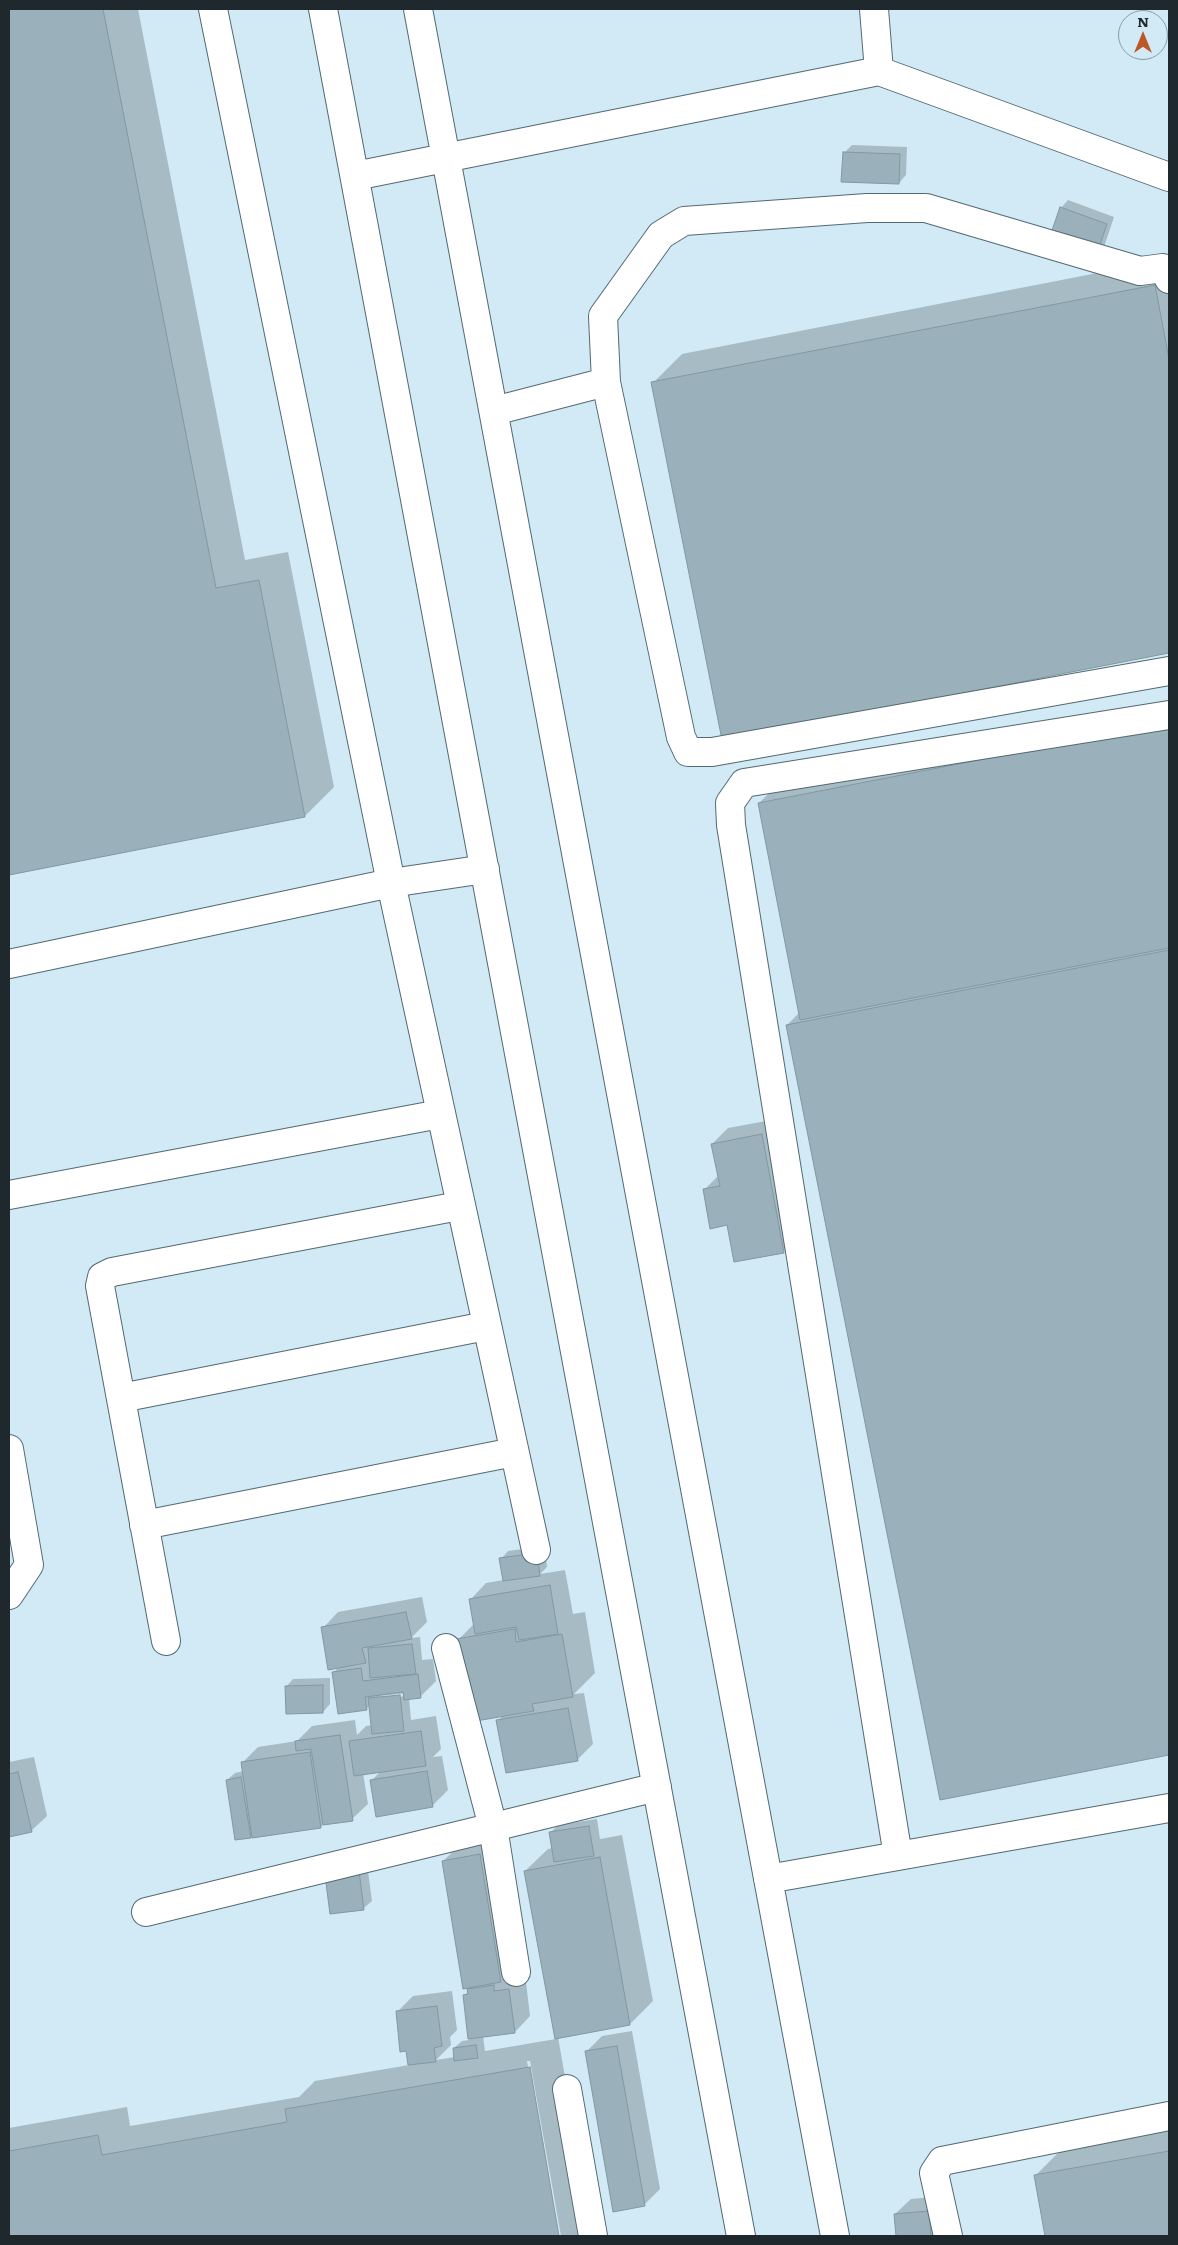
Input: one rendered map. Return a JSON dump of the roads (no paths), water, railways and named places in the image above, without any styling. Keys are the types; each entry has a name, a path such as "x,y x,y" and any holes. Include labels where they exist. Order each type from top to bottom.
{"street":[{"path":"213,9 391,883 536,1550"},
{"path":"323,9 741,2236"},
{"path":"418,9 835,2236"},
{"path":"874,9 880,71"},
{"path":"355,176 880,71 1169,178"},
{"path":"1169,279 1163,268 1140,271 926,208 867,208 684,222 661,235 603,316 606,382 681,737 688,752 712,752 1169,671"},
{"path":"494,412 606,382"},
{"path":"898,1856 731,825 730,803 744,783 1169,715"},
{"path":"9,964 391,883 485,868"},
{"path":"9,1195 440,1114"},
{"path":"166,1641 100,1286 102,1277 112,1272 460,1206"},
{"path":"121,1398 486,1326"},
{"path":"9,1449 29,1565 9,1595"},
{"path":"144,1525 514,1452"},
{"path":"446,1648 493,1827 516,1972"},
{"path":"146,1912 657,1787"},
{"path":"768,1879 1169,1808"},
{"path":"567,2089 593,2236"},
{"path":"948,2236 934,2173 942,2161 1169,2116"}]}
